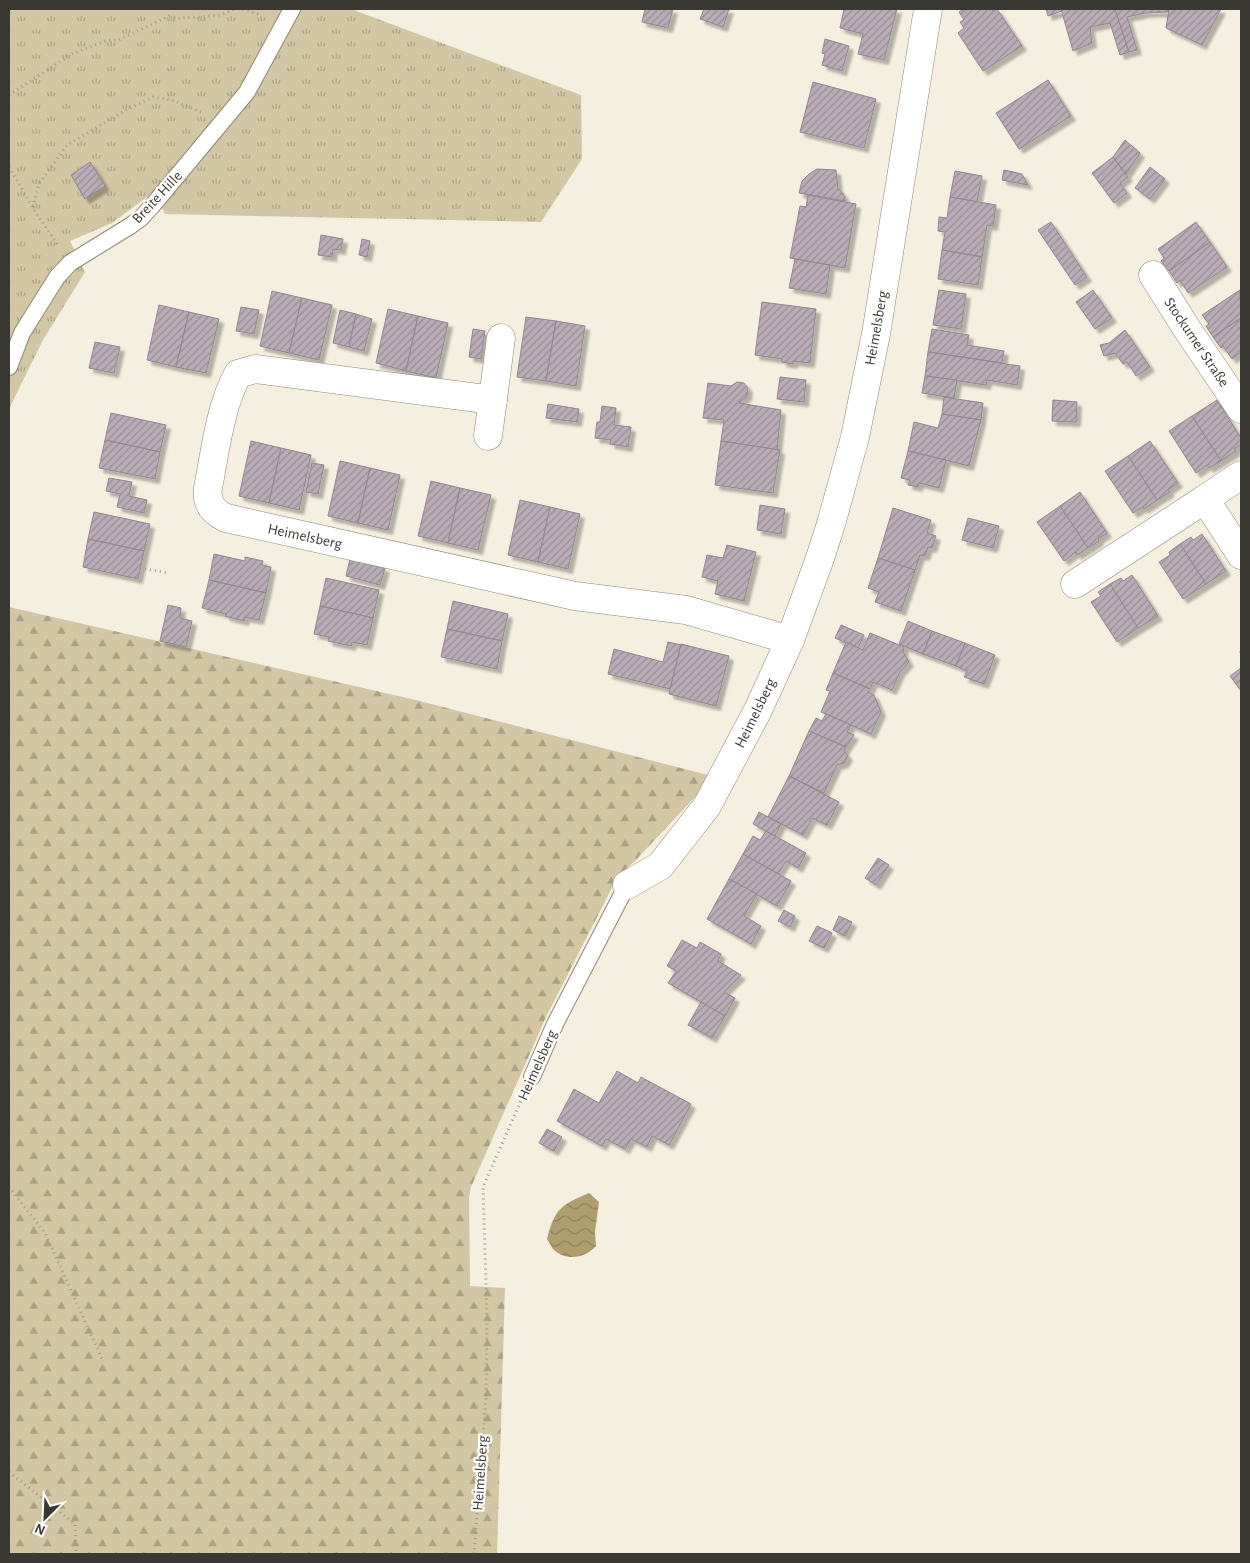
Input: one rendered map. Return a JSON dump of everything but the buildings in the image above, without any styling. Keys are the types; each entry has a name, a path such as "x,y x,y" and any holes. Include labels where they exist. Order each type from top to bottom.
{"street":[{"name":"Heimelsberg","path":"627,885 660,866 707,806 758,710 790,640 832,524 855,437 876,334 928,9"},
{"name":"Stockumer Straße","path":"1153,275 1241,409"},
{"path":"488,436 501,338"},
{"name":"Heimelsberg","path":"493,400 255,369 238,374 230,389 226,403 208,488 208,500 214,511 226,518 575,596 686,610 790,640"},
{"path":"1075,584 1241,475"},
{"path":"1205,499 1241,555"}],"lane":[{"name":"Breite Hille","path":"9,367 22,333 57,278 70,263 141,218 247,92 292,9"},
{"name":"Heimelsberg","path":"532,1077 555,1024 627,885"}],"path":[{"path":"9,95 72,54 108,40 119,40 169,16 180,18 220,15 235,9"},
{"path":"33,208 39,184 67,145 128,109 153,97 172,100 224,121"},
{"path":"9,167 33,208 70,263"},
{"path":"144,569 169,573"},
{"name":"Heimelsberg","path":"474,1554 486,1397 487,1315 483,1187 532,1077"},
{"path":"9,1187 45,1233 103,1361"},
{"path":"9,1472 76,1524 76,1554"}],"green space":[{"path":"9,9 351,9 581,95 582,159 541,222 165,214 155,191 112,223 70,241 85,272 43,340 9,409"},
{"path":"9,607 416,700 708,775 696,796 634,862 618,876 546,1017 471,1187 469,1197 470,1286 505,1288 497,1554 9,1554"}],"water":[{"path":"589,1193 599,1202 595,1232 596,1246 581,1256 564,1256 553,1249 547,1239 553,1220 560,1209"}]}
